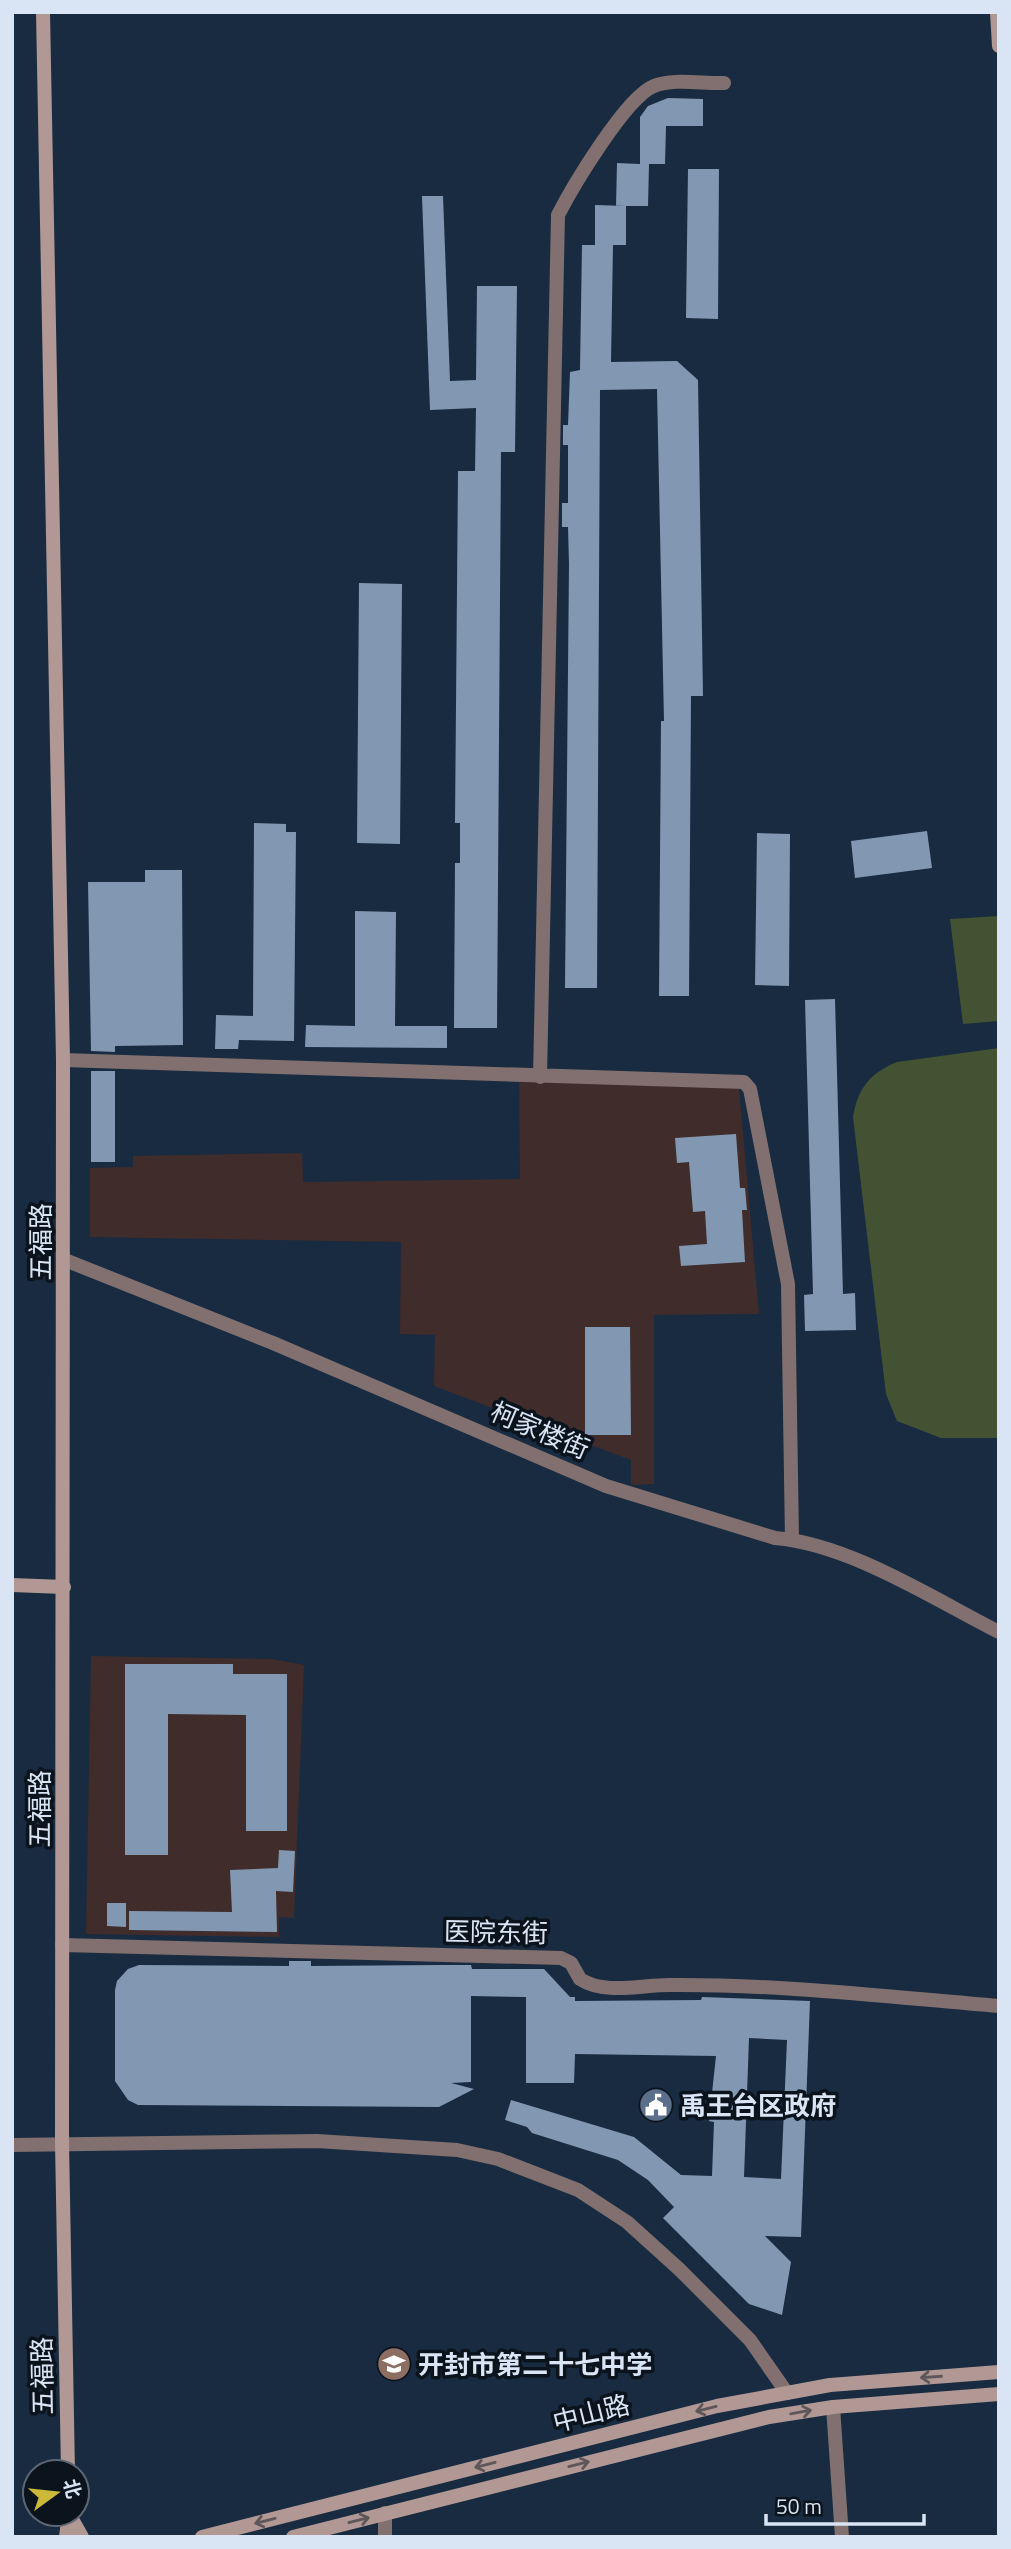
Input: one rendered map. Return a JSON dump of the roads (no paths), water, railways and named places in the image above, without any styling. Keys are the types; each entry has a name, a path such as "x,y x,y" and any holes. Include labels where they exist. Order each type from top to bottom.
{"street":[{"name":"五福路","path":"43,12 63,1060 65,1260 62,2142 68,2458"},
{"path":"996,12 999,46"},
{"path":"540,1077 558,215 614,127 652,87 724,83"},
{"path":"63,1060 744,1082 750,1089 788,1284 792,1539"},
{"name":"柯家楼街","path":"65,1260 273,1343 606,1486 775,1538 792,1539 879,1572 999,1632"},
{"path":"12,1586 64,1587"},
{"name":"医院东街","path":"62,1945 561,1958 571,1963 580,1979 604,1987 760,1987 999,2006"},
{"path":"12,2145 62,2142 317,2141 383,2144 457,2150 534,2171 578,2190 627,2222 750,2340 787,2393"},
{"name":"中山路","path":"202,2537 717,2406 830,2385 999,2372"},
{"name":"中山路","path":"293,2537 724,2427 833,2407 999,2394"},
{"path":"833,2407 842,2537"},
{"path":"385,2513 385,2537"},
{"path":"66,2537 69,2514 82,2537"}],"place":[{"name":"禹王台区政府","path":"656,2105"},
{"name":"开封市第二十七中学","path":"394,2364"}]}
